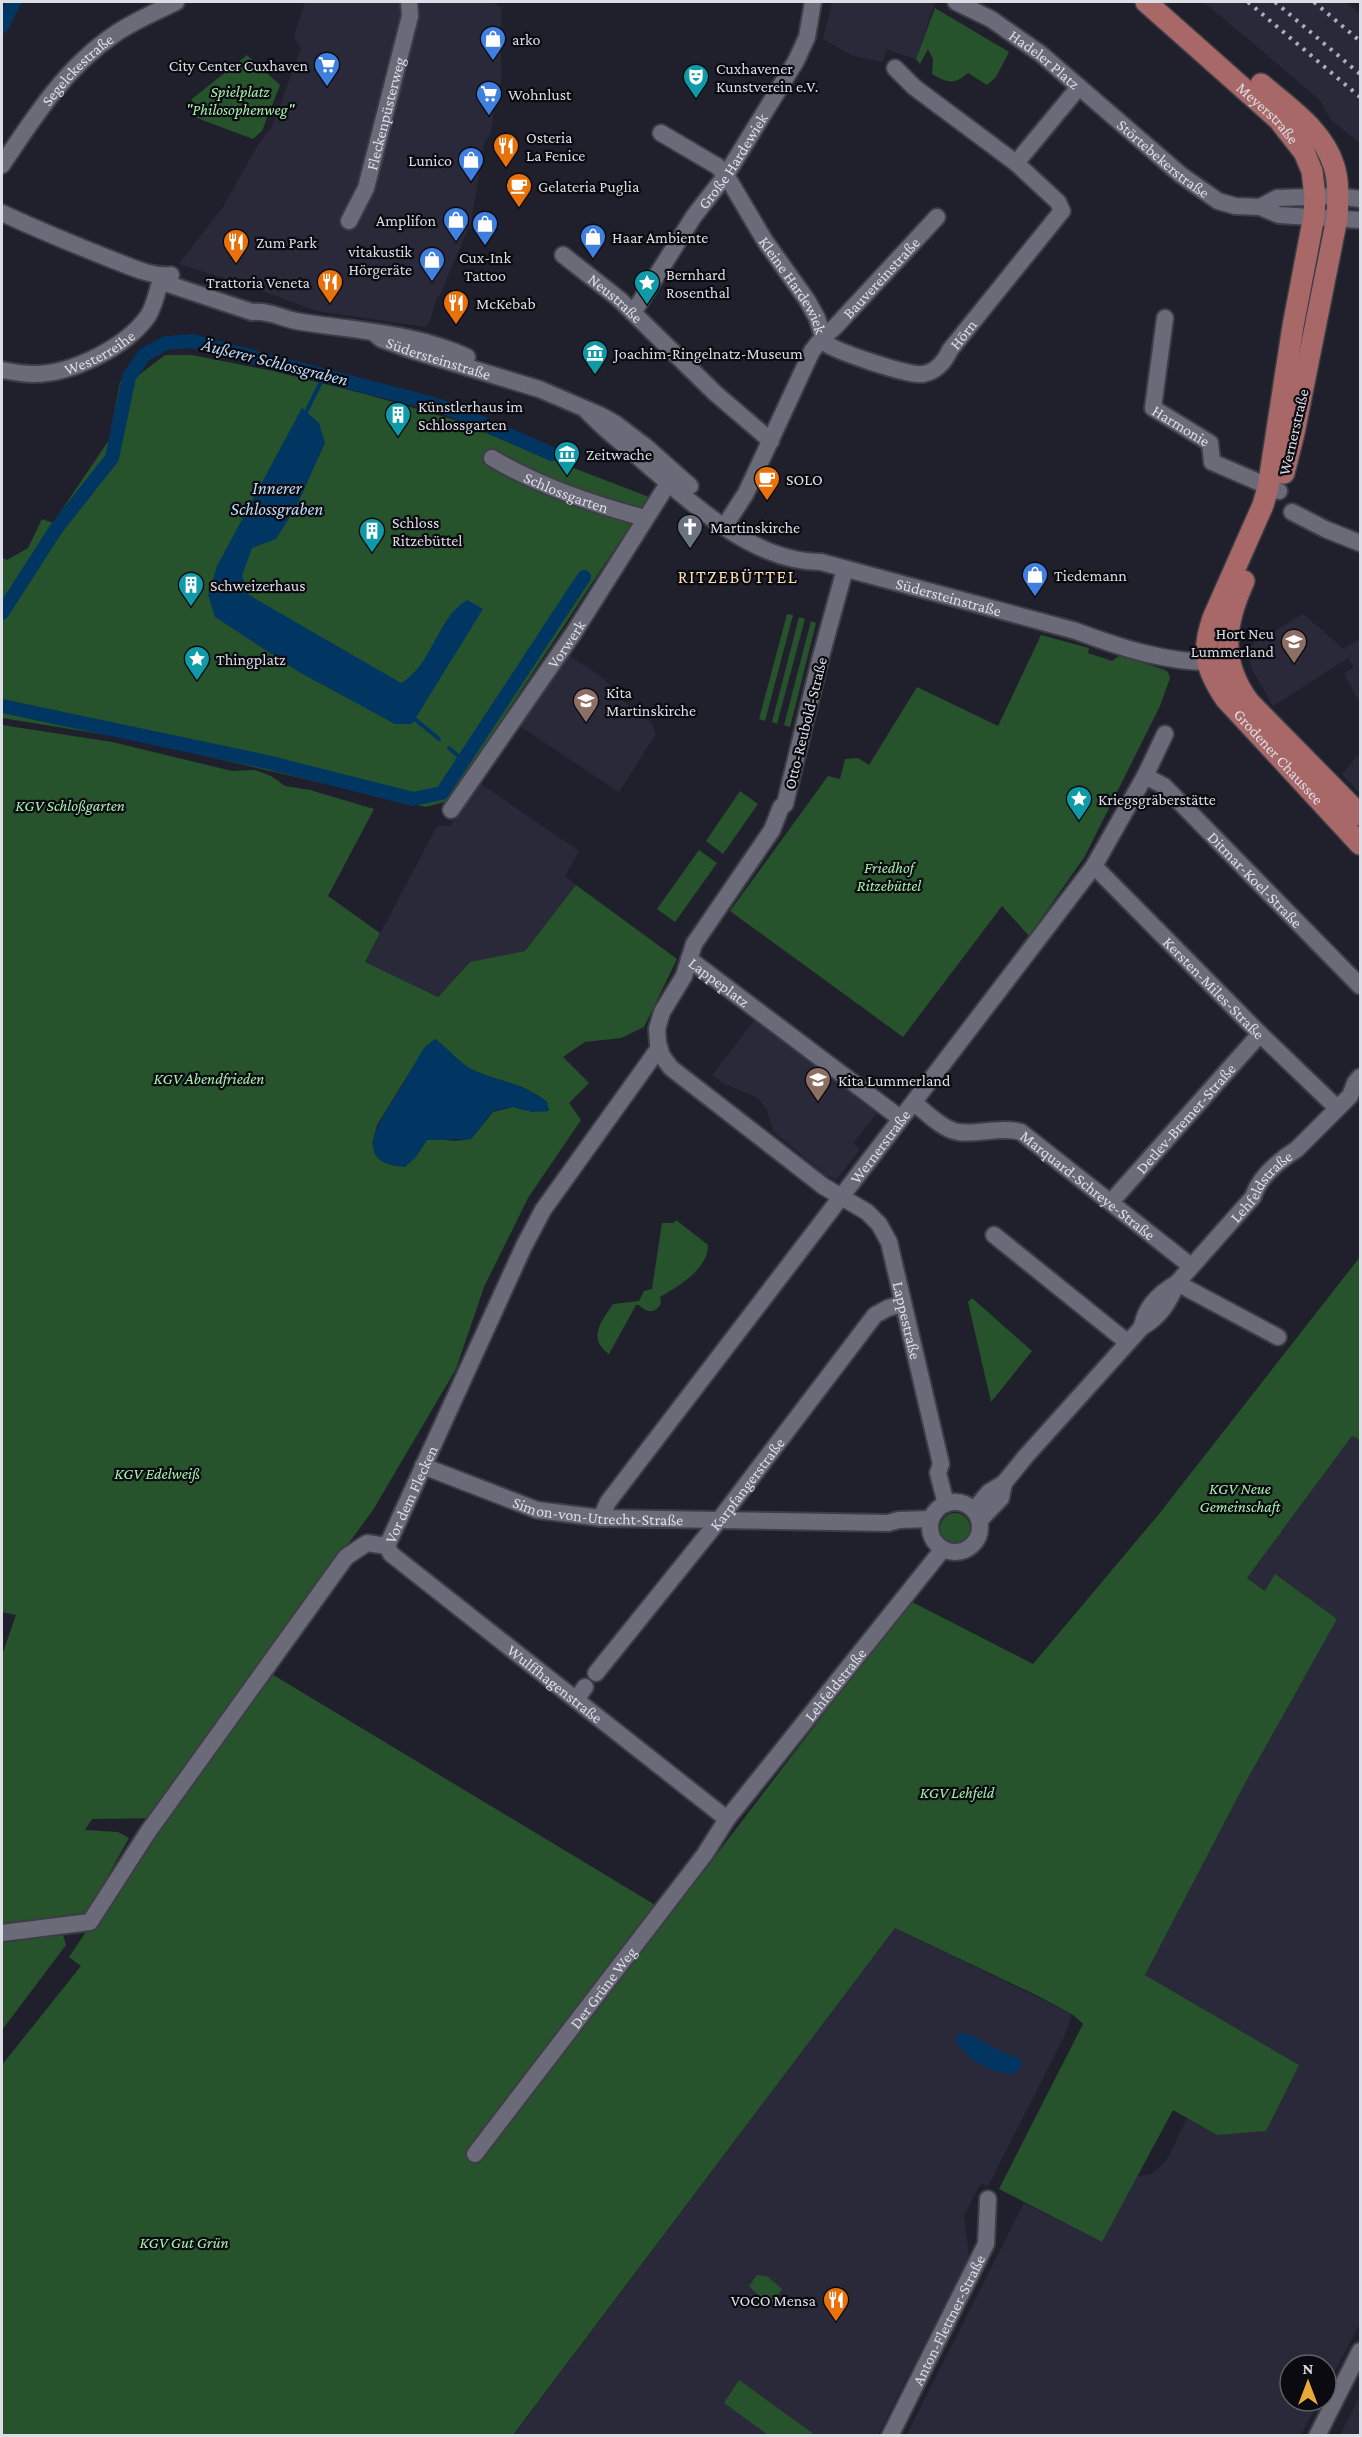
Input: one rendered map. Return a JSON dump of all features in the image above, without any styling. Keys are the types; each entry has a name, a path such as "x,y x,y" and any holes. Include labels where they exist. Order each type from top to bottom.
{"main road":[{"name":"Meyerstraße","path":"1146,2 1279,120 1307,159 1313,175 1314,207"},
{"name":"Meyerstraße","path":"1165,2 1308,124 1326,148 1335,167 1338,207"},
{"name":"Wernerstraße","path":"1207,662 1207,638 1213,618 1255,524 1273,490 1293,326 1314,207"},
{"name":"Wernerstraße","path":"1230,661 1227,641 1230,616 1294,433 1338,207"},
{"name":"Grodener Chaussee","path":"1230,661 1236,683 1250,702 1360,815"},
{"name":"Grodener Chaussee","path":"1207,662 1212,679 1224,698 1360,844"}],"street":[{"name":"Segelckestraße","path":"2,165 59,84 77,65 116,34 176,2"},
{"name":"Fleckenpüsterweg","path":"349,221 366,188 410,16 409,2"},
{"name":"Große Hardewiek","path":"633,313 722,170 769,106 804,45 813,2"},
{"name":"Hadeler Platz","path":"956,2 991,19 1041,54 1079,87 1016,163"},
{"path":"895,68 914,87 1016,163"},
{"name":"Störtebekerstraße","path":"1079,87 1181,175 1210,197 1235,206 1260,207 1279,215 1314,207"},
{"path":"661,133 722,170"},
{"name":"Hörn","path":"823,337 830,346 908,372 922,374 935,369 944,362 950,350 1062,211 1058,202 1016,163"},
{"name":"Kleine Hardewiek","path":"722,170 765,241 807,300 817,318 823,337 812,351 746,493 727,522"},
{"path":"1314,207 1338,207 1360,199"},
{"name":"Südersteinstraße","path":"2,203 34,218 49,228 57,237"},
{"path":"1338,207 1360,220"},
{"name":"Südersteinstraße","path":"2,213 42,233 162,276 172,275 212,288 255,304 261,311 293,320 374,333 381,339 414,351 539,389 586,410 605,429 672,478 698,508 727,522 776,554 807,562 821,562 1077,631 1107,643 1174,659 1191,663 1230,661"},
{"name":"Bauvereinstraße","path":"823,337 835,327 937,217"},
{"name":"Neustraße","path":"562,255 620,299 722,398 771,441"},
{"name":"Westerreihe","path":"2,370 37,374 50,372 74,367 110,349 133,331 148,315 162,276"},
{"name":"Harmonie","path":"1165,318 1153,408 1210,443 1212,462 1273,490"},
{"name":"Schlossgarten","path":"492,458 508,468 576,498 645,518"},
{"name":"Vorwerk","path":"451,810 573,634 672,478"},
{"path":"1292,512 1360,543"},
{"name":"Otto-Reubold-Straße","path":"689,959 694,944 772,830 781,807 785,804 845,569"},
{"name":"Wernerstraße","path":"601,1518 608,1502 1094,866 1145,776 1165,734"},
{"name":"Ditmar-Koel-Straße","path":"1145,776 1164,786 1360,986"},
{"name":"Kersten-Miles-Straße","path":"1094,866 1260,1034 1349,1099"},
{"name":"Lappeplatz","path":"659,1048 657,1034 660,1016 684,976 689,959 900,1118"},
{"name":"Detlev-Bremer-Straße","path":"1111,1202 1260,1034"},
{"path":"659,1048 671,1068 840,1197"},
{"name":"Vor dem Flecken","path":"2,1933 90,1922 148,1832 346,1557 367,1543 387,1546 520,1255 543,1210 659,1048"},
{"name":"Lehfeldstraße","path":"977,1515 1001,1498 1005,1483 1142,1327 1143,1316 1160,1293 1178,1283 1253,1197 1256,1186 1349,1099 1360,1077"},
{"name":"Marquard-Schreye-Straße","path":"914,1102 946,1127 958,1132 1008,1130 1021,1132 1191,1266"},
{"name":"Lappestraße","path":"840,1197 867,1212 884,1232 889,1242 941,1464 938,1473 951,1503"},
{"path":"994,1235 1127,1342"},
{"path":"1178,1283 1278,1336"},
{"name":"Karpfangerstraße","path":"596,1673 720,1519 876,1315 888,1308 903,1304"},
{"name":"Simon-von-Utrecht-Straße","path":"423,1466 527,1507 560,1515 601,1518 888,1523 899,1520 931,1525"},
{"path":"951,1503 967,1505 977,1515 979,1534 969,1549 951,1552 937,1544 931,1525 941,1507 951,1503"},
{"name":"Wulffhagenstraße","path":"387,1546 391,1554 580,1694 727,1819"},
{"name":"Lehfeldstraße","path":"727,1819 894,1607 943,1549"},
{"name":"Der Grüne Weg","path":"475,2154 705,1854 727,1819"},
{"name":"Anton-Flettner-Straße","path":"890,2436 987,2244 988,2199"},
{"path":"1317,2436 1360,2351"}],"shaded area":[{"path":"305,2 493,2 501,8 501,83 495,88 490,135 485,140 471,222 439,297 437,296 426,327 317,311 179,264 223,207 259,143 272,127 301,48 294,37"},
{"path":"832,2 935,2 916,59 886,49 883,62 853,56 823,39"},
{"path":"1204,2 1346,2 1360,14 1360,143 1330,119 1320,100"},
{"name":"Hort Neu Lummerland","path":"1303,614 1344,649 1360,638 1360,703 1344,674 1354,667 1348,658 1273,706 1253,671 1248,654 1257,636 1268,635"},
{"name":"Kita Martinskirche","path":"566,653 604,679 623,701 651,722 656,734 619,792 520,726"},
{"path":"1360,753 1360,794 1342,774"},
{"path":"481,784 579,851 565,876 576,885 525,951 470,962 438,997 365,962 437,826 450,826"},
{"name":"Kita Lummerland","path":"757,1017 881,1108 853,1143 860,1149 836,1180 826,1175 773,1131 767,1110 758,1098 723,1083 712,1075"},
{"path":"1352,1436 1360,1440 1360,2323 1338,2365 1338,2353 1278,2353 1278,2413 1313,2413 1301,2435 906,2436 1024,2203 1102,2242 1137,2176 1152,2174 1167,2160 1187,2118 1217,2135 1299,2065 1145,1975 1243,1787 1336,1620 1275,1575 1266,1591 1247,1578"},
{"path":"895,1928 1072,2014 1064,2037 988,2186 981,2183 964,2215 969,2256 878,2435 513,2436"},
{"path":"1360,2396 1360,2435 1340,2435"}],"green space":[{"path":"935,8 1009,52 996,77 987,85 968,73 955,81 942,79 932,74 933,59 928,49 920,64 916,59"},
{"name":"Spielplatz \"Philosophenweg\"","path":"247,55 280,85 262,131 253,139 197,118 191,109 192,99"},
{"path":"165,355 192,355 273,371 455,420 649,497 448,801 426,807 132,739 2,718 2,558 7,560 28,548 42,519 53,523 109,440 120,382 135,378"},
{"path":"787,614 793,615 765,721 759,719"},
{"path":"799,617 805,619 777,724 772,722"},
{"path":"811,621 816,623 790,727 784,725"},
{"name":"Friedhof Ritzebüttel","path":"1041,635 1089,648 1088,653 1112,661 1120,655 1165,670 1170,678 1160,706 1085,856 1029,936 1002,906 903,1037 730,911 828,776 840,779 845,759 858,758 869,765 917,687 998,726"},
{"path":"2,725 112,742 232,771 255,770 271,776 285,786 310,790 374,809 328,896 380,933 365,962 438,997 470,962 525,951 576,885 677,959 644,1027 621,1038 585,1042 563,1057 589,1083 569,1103 581,1120 528,1198 484,1287 456,1369 373,1510 278,1640 270,1673 652,1903 668,1918 910,1601 1033,1664 1159,1514 1360,1257 1360,1440 1352,1436 1247,1578 1265,1591 1275,1574 1337,1619 1243,1787 1145,1975 1299,2065 1266,2131 1217,2135 1173,2110 1102,2242 999,2189 1083,2024 1072,2014 1034,1994 895,1928 513,2435 2,2435 2,2065 81,1966 69,1957 163,1818 92,1819 85,1830 118,1832 129,1838 87,1913 2,1927 2,1655 16,1615 2,1612","holes":["435,1039 471,1069 519,1086 547,1102 533,1112 513,1107 493,1112 471,1139 455,1141 439,1139 372,1145 377,1125 424,1049"]},
{"path":"740,791 758,804 723,854 706,841"},
{"path":"699,850 717,863 675,922 657,909"},
{"path":"676,1220 708,1245 703,1261 691,1276 660,1297 661,1303 654,1311 648,1311 636,1305 609,1354 602,1348 597,1336 601,1324 613,1304 639,1301 644,1291 652,1289 662,1223 674,1223"},
{"path":"972,1298 1032,1351 991,1402 968,1302"},
{"path":"955,1513 966,1517 970,1528 966,1539 955,1543 944,1539 940,1528 944,1517"},
{"path":"63,1935 66,1945 2,2030 2,1943"},
{"path":"757,2275 767,2276 782,2289 769,2306 749,2286"},
{"path":"739,2380 815,2435 768,2435 724,2403"}],"water":[{"name":"Innerer Schlossgraben","path":"302,408 319,423 325,443 296,507 276,539 252,548 242,576 249,595 401,683 420,665 440,630 456,609 467,600 483,609 412,724 395,724 299,672 215,617 208,595 217,566"},
{"path":"435,1039 471,1069 538,1095 547,1102 549,1111 533,1112 513,1107 493,1111 471,1139 427,1140 416,1157 405,1167 387,1164 377,1157 373,1148 374,1137 379,1124 424,1048"},
{"path":"960,2033 970,2035 1012,2057 1016,2056 1021,2060 1021,2066 1016,2073 1007,2073 981,2065 966,2053 955,2039"}],"waterway":[{"path":"2,26 14,2"},
{"name":"Äußerer Schlossgraben","path":"2,613 56,529 112,458 129,377 144,355 166,343 192,341 422,401 452,410 552,454"},
{"name":"Innerer Schlossgraben","path":"304,416 325,374"},
{"name":"Äußerer Schlossgraben","path":"2,706 267,762 413,799 442,793 584,577"},
{"name":"Äußerer Schlossgraben","path":"411,716 439,739"},
{"name":"Äußerer Schlossgraben","path":"449,748 464,761"}],"railway":[{"path":"1248,2 1360,97"},
{"path":"1275,2 1360,74"},
{"path":"1314,2 1360,41"}],"place":[{"name":"arko","path":"493,62"},
{"name":"City Center Cuxhaven","path":"327,88"},
{"name":"Cuxhavener Kunstverein e.V.","path":"696,100"},
{"name":"Wohnlust","path":"489,117"},
{"name":"Osteria La Fenice","path":"506,169"},
{"name":"Lunico","path":"471,183"},
{"name":"Gelateria Puglia","path":"519,209"},
{"name":"Amplifon","path":"456,243"},
{"name":"Cux-Ink Tattoo","path":"485,247"},
{"name":"Haar Ambiente","path":"593,260"},
{"name":"Zum Park","path":"236,265"},
{"name":"vitakustik Hörgeräte","path":"432,283"},
{"name":"Trattoria Veneta","path":"330,305"},
{"name":"Bernhard Rosenthal","path":"647,306"},
{"name":"McKebab","path":"456,326"},
{"name":"Joachim-Ringelnatz-Museum","path":"595,376"},
{"name":"Künstlerhaus im Schlossgarten","path":"398,438"},
{"name":"Zeitwache","path":"567,477"},
{"name":"SOLO","path":"767,502"},
{"name":"Martinskirche","path":"690,550"},
{"name":"Schloss Ritzebüttel","path":"372,554"},
{"name":"Tiedemann","path":"1035,598"},
{"name":"Schweizerhaus","path":"191,608"},
{"name":"Hort Neu Lummerland","path":"1294,665"},
{"name":"Thingplatz","path":"197,682"},
{"name":"Kita Martinskirche","path":"586,724"},
{"name":"Kriegsgräberstätte","path":"1079,822"},
{"name":"Kita Lummerland","path":"818,1103"},
{"name":"VOCO Mensa","path":"836,2323"}],"district":[{"name":"RITZEBÜTTEL","path":"738,577"}],"park label":[{"name":"KGV Schloßgarten","path":"70,805"},
{"name":"KGV Abendfrieden","path":"209,1078"},
{"name":"KGV Edelweiß","path":"157,1473"},
{"name":"KGV Neue Gemeinschaft","path":"1240,1497"},
{"name":"KGV Lehfeld","path":"957,1792"},
{"name":"KGV Gut Grün","path":"184,2242"}]}
